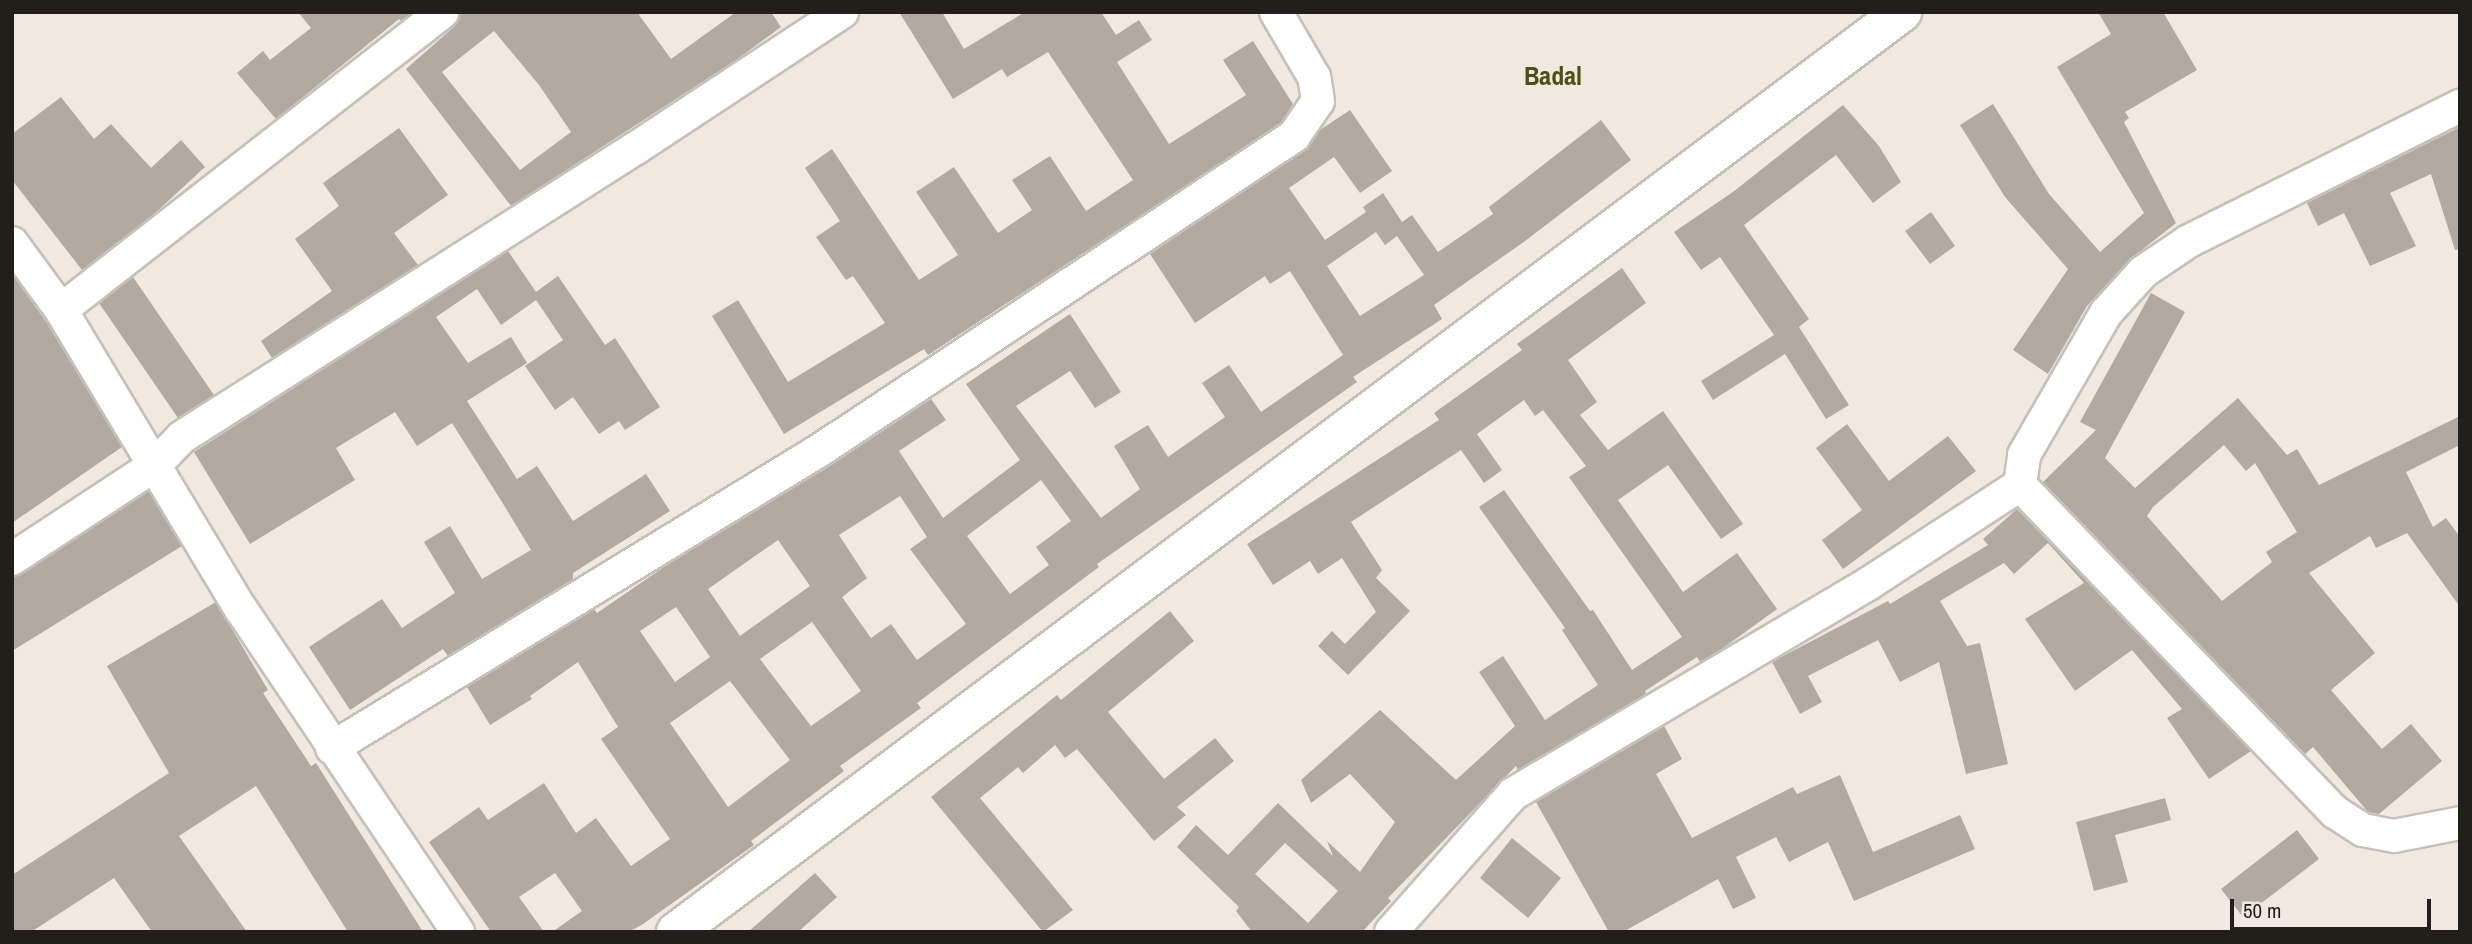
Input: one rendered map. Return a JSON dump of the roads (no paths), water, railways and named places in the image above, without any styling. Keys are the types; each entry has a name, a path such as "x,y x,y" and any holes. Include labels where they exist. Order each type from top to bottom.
{"street":[{"path":"61,310 443,12"},
{"path":"12,559 77,519 155,465 182,437 636,148 842,12"},
{"path":"332,748 820,450 1294,136 1318,101 1314,77 1276,12"},
{"path":"676,932 1902,12"},
{"path":"1391,932 1513,794 1868,584 2020,485 2024,455 2078,360 2106,313 2143,272 2189,241 2460,106"},
{"path":"12,243 61,310 241,609 458,932"},
{"path":"2020,485 2335,812 2363,830 2395,836 2460,823"}],"district":[{"name":"Badal","path":"1553,76"}]}
